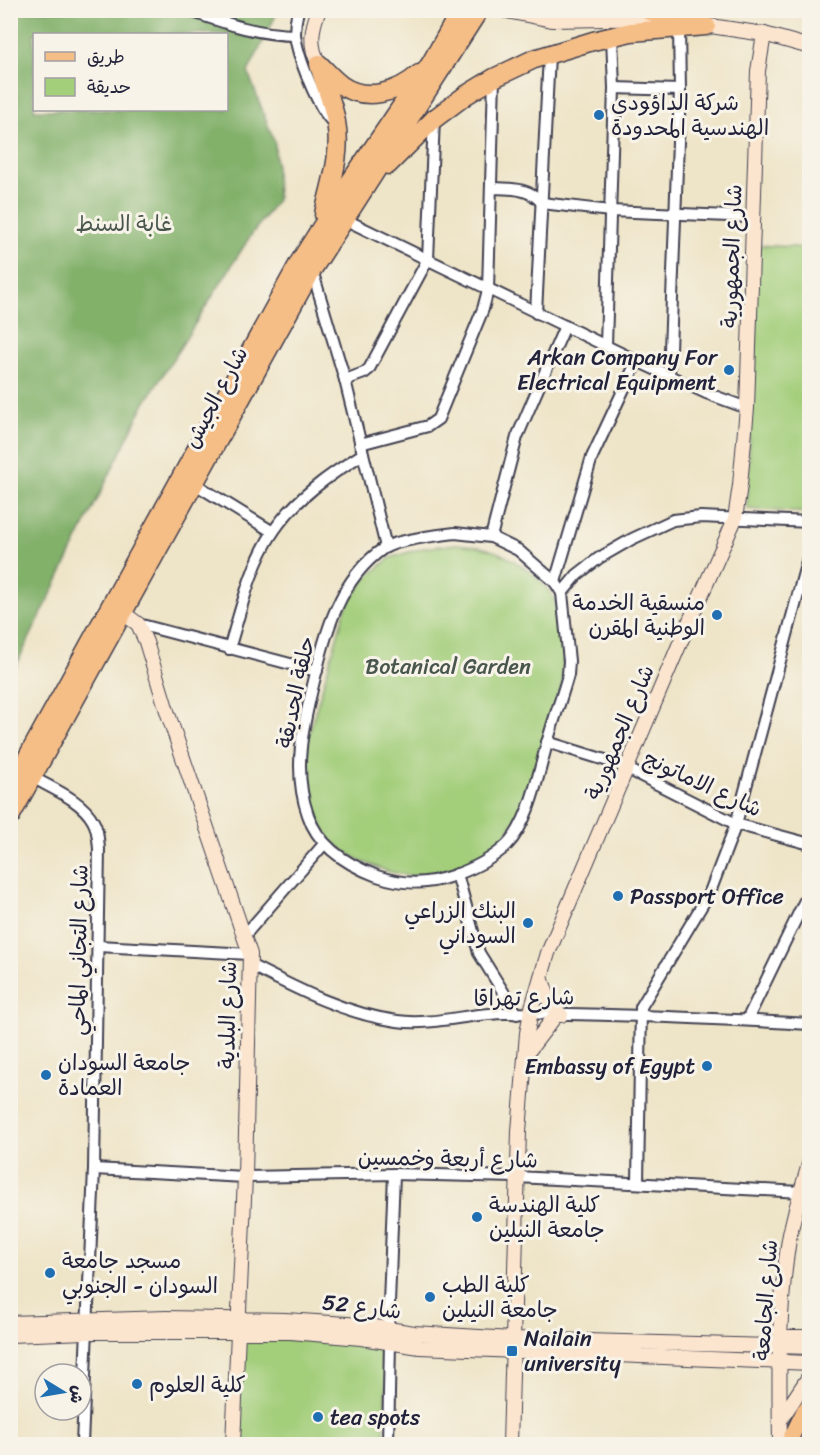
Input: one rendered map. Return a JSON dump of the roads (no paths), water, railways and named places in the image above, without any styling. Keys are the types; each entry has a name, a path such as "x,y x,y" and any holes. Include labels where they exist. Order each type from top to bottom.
{"highway":[{"path":"647,10 674,23"},
{"name":"شارع الجيش","path":"10,789 256,340 322,226 431,63 467,15"},
{"name":"شارع الجيش","path":"10,817 312,270 467,15"},
{"path":"362,191 434,119 494,78 534,59 612,36 674,23 706,26"},
{"path":"319,64 343,86 367,94 394,90 412,81 431,63"},
{"path":"319,64 336,123 338,153 322,226"}],"main road":[{"path":"319,10 312,38 319,64"},
{"path":"502,10 552,20 674,23"},
{"path":"706,26 764,34 810,47"},
{"name":"شارع الجمهورية","path":"510,1444 517,1177 525,1055 524,1015 735,519 747,408 758,70 764,34"},
{"path":"123,613 138,624"},
{"name":"شارع البلدية","path":"138,624 146,642 250,960 245,1177 233,1444"},
{"path":"525,1055 558,1015 550,1003 540,975"},
{"name":"شارع الجامعة","path":"780,1444 781,1313 788,1244 810,1161"},
{"name":"شارع 52","path":"10,1335 165,1318 238,1326 327,1322 389,1336 420,1347 781,1341"},
{"name":"شارع 52","path":"10,1323 86,1326"},
{"path":"781,1341 810,1337"},
{"path":"781,1341 810,1347"},
{"name":"شارع 52","path":"512,1345 810,1363"},
{"path":"780,1421 810,1375"},
{"path":"788,1444 804,1411 810,1404"}],"street":[{"path":"187,10 244,28 295,35"},
{"path":"298,10 295,35 307,76 326,115 336,123"},
{"path":"669,376 680,90 674,23"},
{"path":"606,345 614,88 612,36"},
{"path":"537,313 549,55"},
{"path":"229,649 249,585 273,532 304,496 362,449 428,426 438,419 483,309 488,290 494,78"},
{"path":"614,88 680,90"},
{"path":"345,380 369,369 428,260 434,119"},
{"path":"491,188 524,190 542,203 610,211 753,217"},
{"path":"344,219 637,361 747,408"},
{"path":"312,270 345,380 386,547"},
{"path":"491,537 517,437 565,326"},
{"path":"555,582 592,457 637,361"},
{"path":"195,484 273,532"},
{"path":"562,593 577,575 598,558 663,524 682,518 810,522"},
{"name":"حلقة الحديقة","path":"455,533 491,537 518,550 555,582 562,593 569,668 537,781 526,810 509,843 487,862 432,883 408,883 360,869 324,844 308,817 302,789 299,758 302,731 333,614 343,594 369,562 386,547 433,535 455,533"},
{"path":"638,1182 642,1017 640,1011 710,892 736,824 810,550"},
{"path":"138,624 317,671"},
{"name":"شارع الاماتونج","path":"547,742 608,760 736,824 810,844"},
{"name":"شارع التجاني الماحي","path":"32,777 86,810 93,821 99,849 94,1169 82,1444"},
{"path":"244,936 324,844"},
{"path":"457,874 479,953 524,1015"},
{"path":"747,1020 810,890"},
{"name":"شارع تهراقا","path":"98,946 250,960 324,1000 372,1017 404,1022 449,1020 491,1014 747,1020 810,1024"},
{"name":"شارع أربعة وخمسين","path":"94,1169 245,1177 394,1174 517,1177 801,1192"},
{"path":"388,1444 394,1174"}],"place":[{"name":"شركة الداؤودي الهندسية المحدودة","path":"599,115"},
{"name":"Arkan Company For Electrical Equipment","path":"729,370"},
{"name":"منسقية الخدمة الوطنية المقرن","path":"717,615"},
{"name":"Passport Office","path":"618,896"},
{"name":"البنك الزراعي السوداني","path":"528,923"},
{"name":"Embassy of Egypt","path":"707,1066"},
{"name":"جامعة السودان العمادة","path":"46,1075"},
{"name":"كلية الهندسة جامعة النيلين","path":"477,1217"},
{"name":"مسجد جامعة السودان - الجنوبي","path":"50,1273"},
{"name":"كلية الطب جامعة النيلين","path":"430,1297"},
{"name":"Nailain university","path":"512,1351"},
{"name":"كلية العلوم","path":"137,1384"},
{"name":"tea spots","path":"318,1417"}],"park label":[{"name":"غابة السنط","path":"124,223"},
{"name":"Botanical Garden","path":"448,666"}]}
